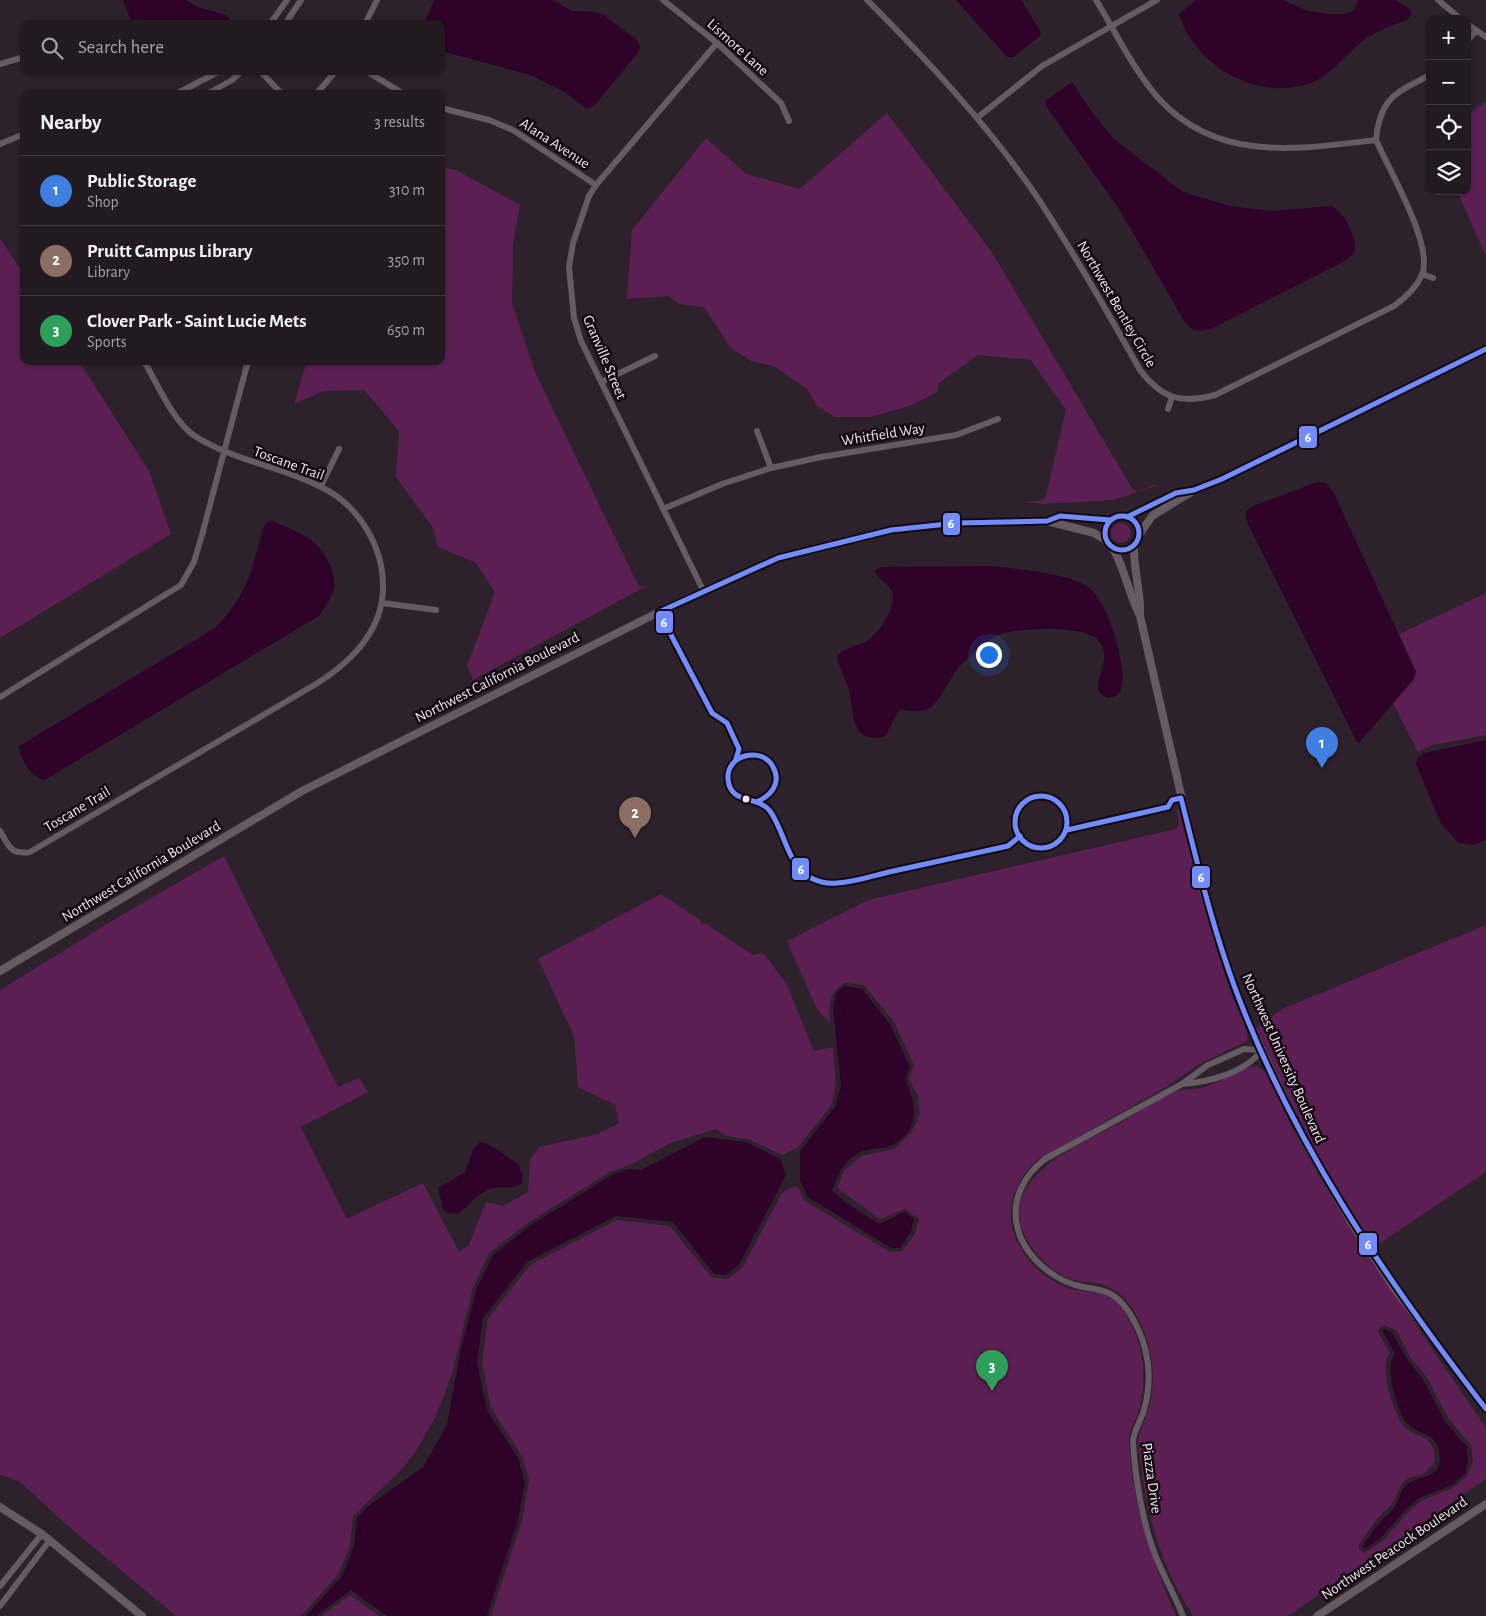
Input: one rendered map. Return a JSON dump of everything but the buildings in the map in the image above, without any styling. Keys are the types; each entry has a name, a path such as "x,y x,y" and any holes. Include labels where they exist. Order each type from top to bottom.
{"street":[{"path":"273,20 287,0"},
{"path":"288,20 301,0"},
{"path":"367,20 377,0"},
{"name":"Lismore Lane","path":"662,0 717,43 781,103 789,121"},
{"name":"Northwest Bentley Circle","path":"867,0 933,66 1032,190 1086,272 1140,370 1149,381 1172,397"},
{"path":"1096,0 1143,78 1161,101 1187,121 1210,134 1236,144 1283,150 1376,140"},
{"path":"976,118 1042,66 1157,0"},
{"path":"1438,0 1456,15"},
{"path":"1471,27 1486,37"},
{"path":"1471,37 1476,31"},
{"name":"Granville Street","path":"703,590 601,382 574,318 569,267 580,220 596,185 717,43"},
{"path":"0,64 20,58"},
{"path":"184,90 212,75"},
{"path":"213,90 236,75"},
{"path":"264,75 278,90"},
{"path":"319,90 333,75"},
{"path":"373,75 397,90"},
{"path":"1168,409 1172,397 1192,400 1215,395 1394,306 1406,296 1422,274 1424,252 1420,235 1376,140 1378,123 1392,96 1426,78"},
{"name":"Alana Avenue","path":"445,109 489,120 513,130 596,185"},
{"path":"0,144 20,136"},
{"path":"1422,274 1433,278"},
{"path":"1194,490 1176,493 1127,516 1117,516 1110,520 1105,528 1106,540 1113,548 1124,550 1134,546 1152,516 1194,490 1222,479 1486,349"},
{"path":"601,382 655,356"},
{"name":"Toscane Trail","path":"0,831 11,850 19,854 30,852 316,684 341,668 356,653 369,636 382,603 382,568 377,548 354,511 321,486 223,452 190,433 177,418 146,365"},
{"path":"0,697 180,585 194,562 247,365"},
{"name":"Whitfield Way","path":"663,509 722,484 771,468 821,457 956,435 998,419"},
{"path":"757,431 771,468"},
{"path":"321,486 339,449"},
{"name":"Northwest California Boulevard","path":"1047,521 1060,516 1110,520"},
{"path":"1127,516 1137,525 1139,536"},
{"name":"Northwest California Boulevard","path":"0,971 302,791 703,590 778,558 891,530 957,523 1047,521 1094,533 1106,540"},
{"name":"Northwest University Boulevard","path":"1134,546 1133,559 1141,600 1140,616"},
{"name":"Northwest University Boulevard","path":"1113,548 1122,565 1129,594 1140,616 1202,882 1218,939 1244,1012 1304,1140 1351,1222 1396,1289 1486,1409"},
{"path":"382,603 436,610"},
{"name":"Piazza Drive","path":"1183,1614 1163,1574 1149,1535 1135,1458 1133,1438 1144,1408 1148,1379 1147,1356 1140,1333 1125,1306 1114,1295 1102,1290 1068,1282 1039,1264 1020,1238 1015,1217 1016,1201 1024,1182 1041,1163 1182,1084 1202,1068 1244,1049 1262,1050"},
{"name":"Piazza Drive","path":"1182,1084 1202,1082 1219,1076 1250,1062 1262,1050"},
{"name":"Northwest Peacock Boulevard","path":"1317,1616 1486,1504"},
{"path":"0,1507 50,1540 142,1616"},
{"path":"0,1586 42,1534"},
{"path":"0,1606 50,1540"}],"shaded area":[{"path":"123,0 186,0 198,7 226,15 230,20 130,20"},
{"path":"434,0 552,0 572,11 596,12 604,15 638,41 640,47 637,54 594,106 586,109 565,92 530,75 445,52 445,20 426,20"},
{"path":"956,0 1021,0 1041,32 1039,37 1013,57 1007,57"},
{"path":"1196,0 1283,0 1308,11 1344,14 1354,10 1358,0 1396,0 1411,10 1412,14 1407,20 1364,40 1329,72 1316,81 1288,88 1268,87 1248,83 1230,74 1213,63 1198,49 1187,32 1179,14"},
{"path":"1072,82 1089,108 1114,139 1183,192 1230,206 1271,211 1331,206 1341,214 1349,226 1354,239 1355,252 1347,260 1217,326 1199,331 1192,328 1184,321 1121,212 1046,106 1046,100"},
{"path":"1486,101 1486,256 1459,195 1471,195 1471,113"},
{"path":"887,113 993,254 1133,490 1137,492 1153,485 1156,486 1113,500 1042,504 1023,502 1045,499 1066,410 1031,360 978,355 939,383 937,392 912,405 871,417 835,417 816,405 808,390 774,366 751,361 730,347 704,307 679,304 669,296 627,299 632,230 706,138 746,174 800,189"},
{"path":"445,168 456,170 520,205 513,244 512,303 535,372 638,585 641,587 648,585 473,680 467,666 495,592 476,563 438,547 432,526 396,477 399,431 364,390 324,391 294,404 306,365 445,365"},
{"path":"0,238 20,269 20,365 82,365 149,471 171,534 0,638"},
{"path":"1317,482 1326,483 1334,493 1416,672 1414,679 1358,744 1248,524 1245,512 1253,506"},
{"path":"273,521 307,537 326,556 333,576 334,588 330,599 319,616 46,779 43,780 34,775 24,761 19,746 215,628 235,604 242,592 252,569 264,526 268,522"},
{"path":"1117,523 1125,523 1131,529 1131,537 1125,543 1117,543 1111,537 1111,529"},
{"path":"990,566 1057,575 1081,583 1093,592 1107,614 1119,652 1123,678 1117,695 1106,698 1099,691 1098,685 1104,656 1103,648 1098,640 1091,635 1049,629 1017,631 996,636 971,656 958,668 934,705 930,708 919,711 900,710 886,736 872,738 859,732 854,721 849,690 837,659 838,655 844,650 861,644 870,638 888,616 893,597 892,592 888,585 876,574 875,570 882,567"},
{"path":"1486,593 1486,735 1433,745 1418,752 1393,703 1414,679 1416,672 1399,634"},
{"path":"1486,740 1486,840 1473,845 1459,843 1440,822 1416,764 1417,758 1424,753"},
{"path":"1179,809 1209,925 1231,993 1245,1026 1247,1041 1196,1066 1168,1086 1039,1159 1020,1182 1014,1195 1011,1210 1011,1223 1014,1235 1027,1258 1036,1267 1046,1276 1068,1288 1107,1295 1112,1298 1122,1309 1135,1333 1142,1354 1144,1376 1142,1398 1129,1438 1131,1466 1139,1510 1151,1552 1176,1616 491,1616 522,1521 529,1480 522,1456 491,1408 482,1362 488,1319 530,1265 617,1220 670,1226 711,1277 728,1279 743,1267 782,1193 794,1186 799,1189 805,1201 890,1252 902,1251 915,1234 919,1219 905,1209 880,1219 837,1188 844,1171 861,1156 894,1149 912,1132 920,1114 918,1096 909,1079 914,1065 894,1022 864,985 844,983 835,991 830,1006 830,1024 816,1007 787,941 868,900 1176,829 1179,825 1177,810"},
{"path":"224,856 338,1087 359,1078 368,1092 301,1127 347,1219 423,1183 459,1252 469,1245 486,1202 503,1206 528,1192 530,1160 539,1147 598,1134 619,1123 615,1105 578,1087 574,1036 538,959 661,894 700,920 702,925 705,923 753,955 763,953 786,983 814,1051 833,1047 836,1086 831,1106 797,1148 782,1155 748,1139 726,1136 716,1129 670,1143 630,1165 610,1172 529,1222 489,1253 473,1288 452,1374 435,1418 416,1451 400,1471 353,1516 350,1545 338,1575 301,1616 176,1616 68,1526 19,1481 0,1475 0,990 125,913"},
{"path":"1486,925 1486,1172 1373,1248 1307,1137 1256,1028 1282,1009"},
{"path":"845,986 862,989 890,1024 910,1067 905,1079 912,1097 914,1115 908,1132 902,1139 888,1147 862,1151 853,1156 845,1164 832,1190 845,1202 879,1224 904,1212 914,1219 911,1232 900,1248 891,1248 808,1197 800,1181 800,1151 835,1107 841,1086 833,1008 837,992"},
{"path":"1257,1066 1267,1073 1297,1138 1347,1224 1486,1428 1486,1479 1288,1616 1193,1616 1180,1594 1161,1553 1145,1491 1138,1439 1150,1404 1153,1382 1150,1349 1143,1329 1132,1307 1119,1293 1101,1284 1078,1281 1064,1276 1039,1257 1030,1245 1020,1223 1020,1204 1027,1186 1040,1171 1076,1146 1167,1096 1186,1089 1205,1087","holes":["1385,1325 1397,1331 1410,1357 1426,1376 1449,1419 1471,1445 1473,1461 1467,1477 1453,1488 1421,1501 1408,1512 1384,1540 1364,1553 1359,1549 1359,1545 1376,1520 1393,1503 1402,1483 1410,1477 1422,1475 1435,1462 1434,1452 1429,1441 1405,1427 1396,1413 1392,1402 1386,1368 1390,1353 1378,1332 1380,1327"]},
{"path":"705,1137 746,1142 780,1159 786,1175 739,1265 726,1275 714,1274 673,1222 616,1216 527,1262 483,1318 477,1363 487,1410 518,1458 525,1482 518,1520 487,1616 387,1616 351,1590 316,1616 306,1616 342,1576 354,1545 357,1518 367,1507 423,1467 447,1425 460,1353 477,1288 493,1255 531,1225 612,1175 629,1169 641,1170"},
{"path":"480,1142 495,1148 519,1165 523,1177 521,1184 513,1187 490,1189 477,1197 458,1214 447,1213 443,1209 438,1188 465,1172 473,1149"},
{"path":"1386,1329 1393,1334 1407,1359 1422,1378 1445,1421 1467,1447 1468,1462 1465,1474 1452,1485 1419,1498 1405,1510 1381,1538 1365,1549 1362,1547 1377,1525 1397,1503 1404,1487 1410,1482 1436,1471 1440,1459 1436,1443 1427,1435 1411,1427 1402,1416 1395,1399 1391,1378 1390,1368 1395,1354 1382,1330"},
{"path":"350,1595 379,1616 322,1616"}],"transit line":[{"name":"6","path":"1127,517 1176,493 1194,490 1222,479 1486,349"},
{"name":"6","path":"736,759 739,749 727,723 712,713 659,612 778,558 891,530 957,523 1047,521 1060,516 1110,520"},
{"name":"6","path":"1122,516 1129,517 1134,521 1138,526 1139,533 1138,540 1134,545 1129,549 1122,550 1115,549 1110,545 1106,540 1105,533 1106,526 1110,521 1115,517 1122,516"},
{"name":"6","path":"756,802 761,799 766,796 770,793 774,788 776,784 775,773 768,760 761,756 746,756 739,759 729,770 728,779 730,787 739,796 765,806 775,819 791,857 797,865 811,878 827,883 857,880 1008,846 1020,836"},
{"name":"6","path":"1036,796 1046,796 1056,800 1063,807 1067,822 1063,837 1056,844 1046,848 1036,848 1026,844 1019,837 1015,827 1015,817 1019,807 1026,800 1036,796"},
{"name":"6","path":"1067,830 1168,807 1172,800 1181,798 1205,894 1227,965 1258,1046 1284,1101 1344,1208 1377,1259 1412,1310 1486,1409"}],"place":[{"name":"Public Storage","path":"1322,768"},
{"name":"Pruitt Campus Library","path":"635,838"},
{"name":"Clover Park - Saint Lucie Mets","path":"992,1391"}]}
